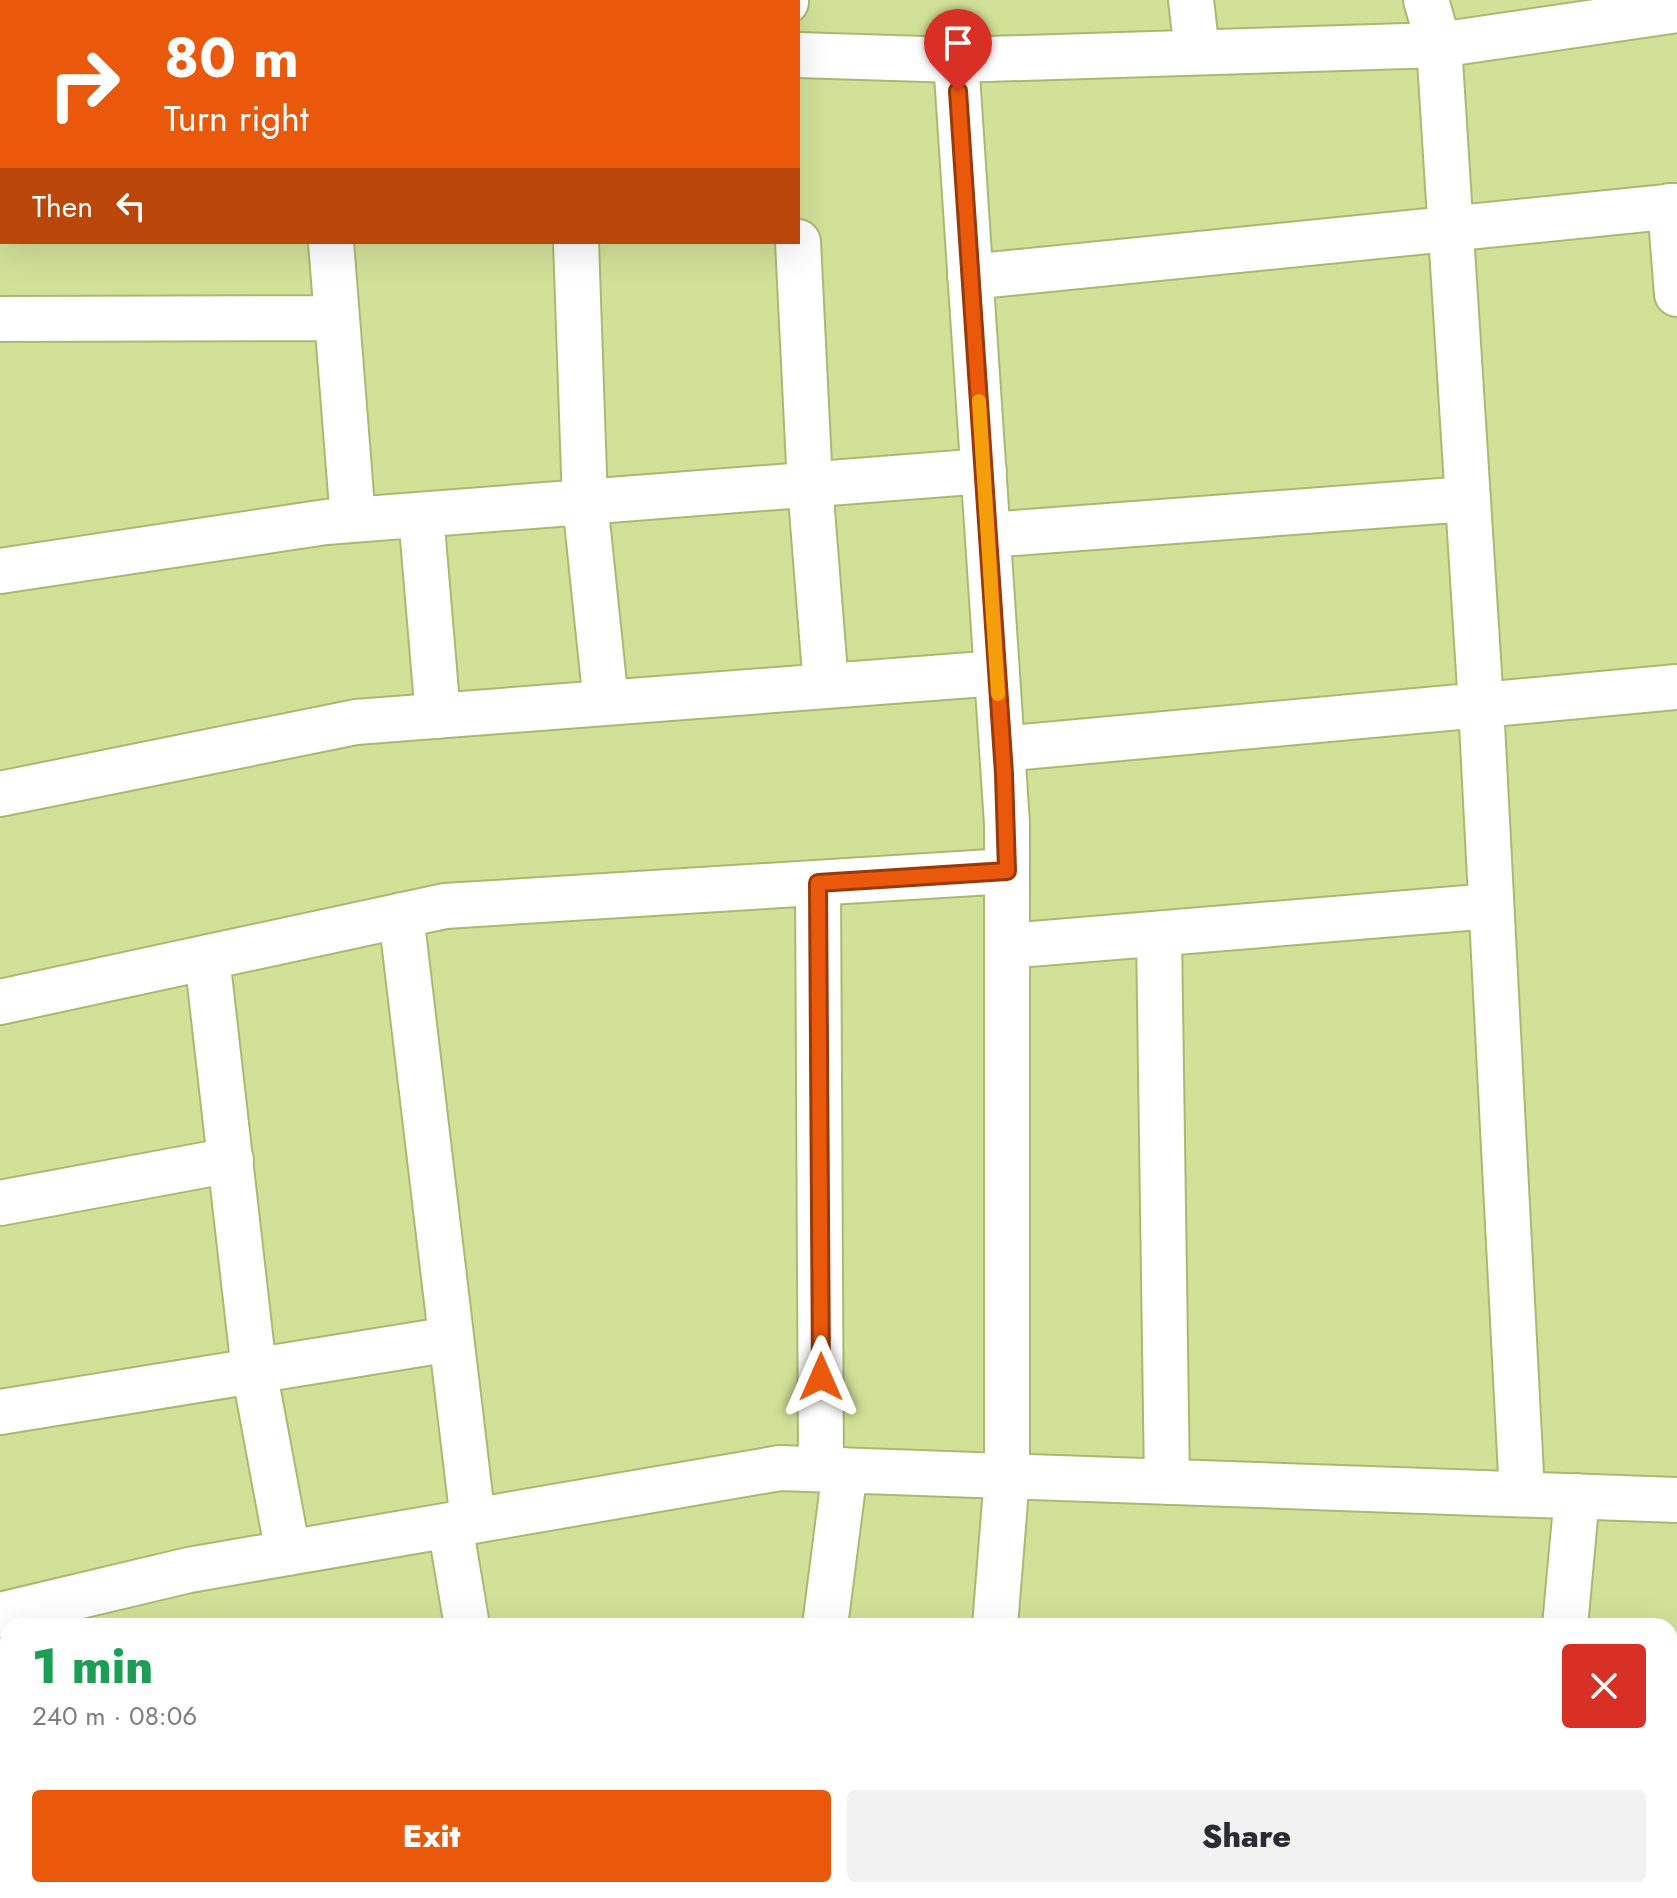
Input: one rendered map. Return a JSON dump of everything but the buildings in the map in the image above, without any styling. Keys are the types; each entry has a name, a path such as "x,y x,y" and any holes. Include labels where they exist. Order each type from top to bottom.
{"street":[{"path":"1191,0 1197,52"},
{"path":"1426,0 1439,45 1481,705 1522,1494"},
{"path":"800,55 956,60 1439,45 1677,10"},
{"path":"956,60 1002,749 1007,871 1007,1476 996,1618"},
{"path":"970,277 1673,206 1677,294"},
{"path":"331,244 353,520"},
{"path":"576,244 585,502 606,703"},
{"path":"798,244 810,485 826,686"},
{"path":"0,319 337,318"},
{"path":"0,571 353,520 984,471"},
{"path":"988,535 1467,499"},
{"path":"421,515 438,716"},
{"path":"0,794 356,722 997,673"},
{"path":"1002,749 1677,687"},
{"path":"0,1002 445,906 1007,871"},
{"path":"818,883 833,1470 825,1618"},
{"path":"1007,946 1491,906"},
{"path":"401,915 451,1339 467,1618"},
{"path":"1159,934 1167,1482"},
{"path":"207,957 254,1370 288,1553"},
{"path":"0,1203 231,1160"},
{"path":"0,1412 451,1339"},
{"path":"0,1615 189,1570 780,1468 1677,1500"},
{"path":"1566,1618 1577,1496"}],"slow traffic":[{"path":"979,401 998,694"}],"route":[{"path":"821,1377 818,883 1007,871 1004,774 958,91"}]}
